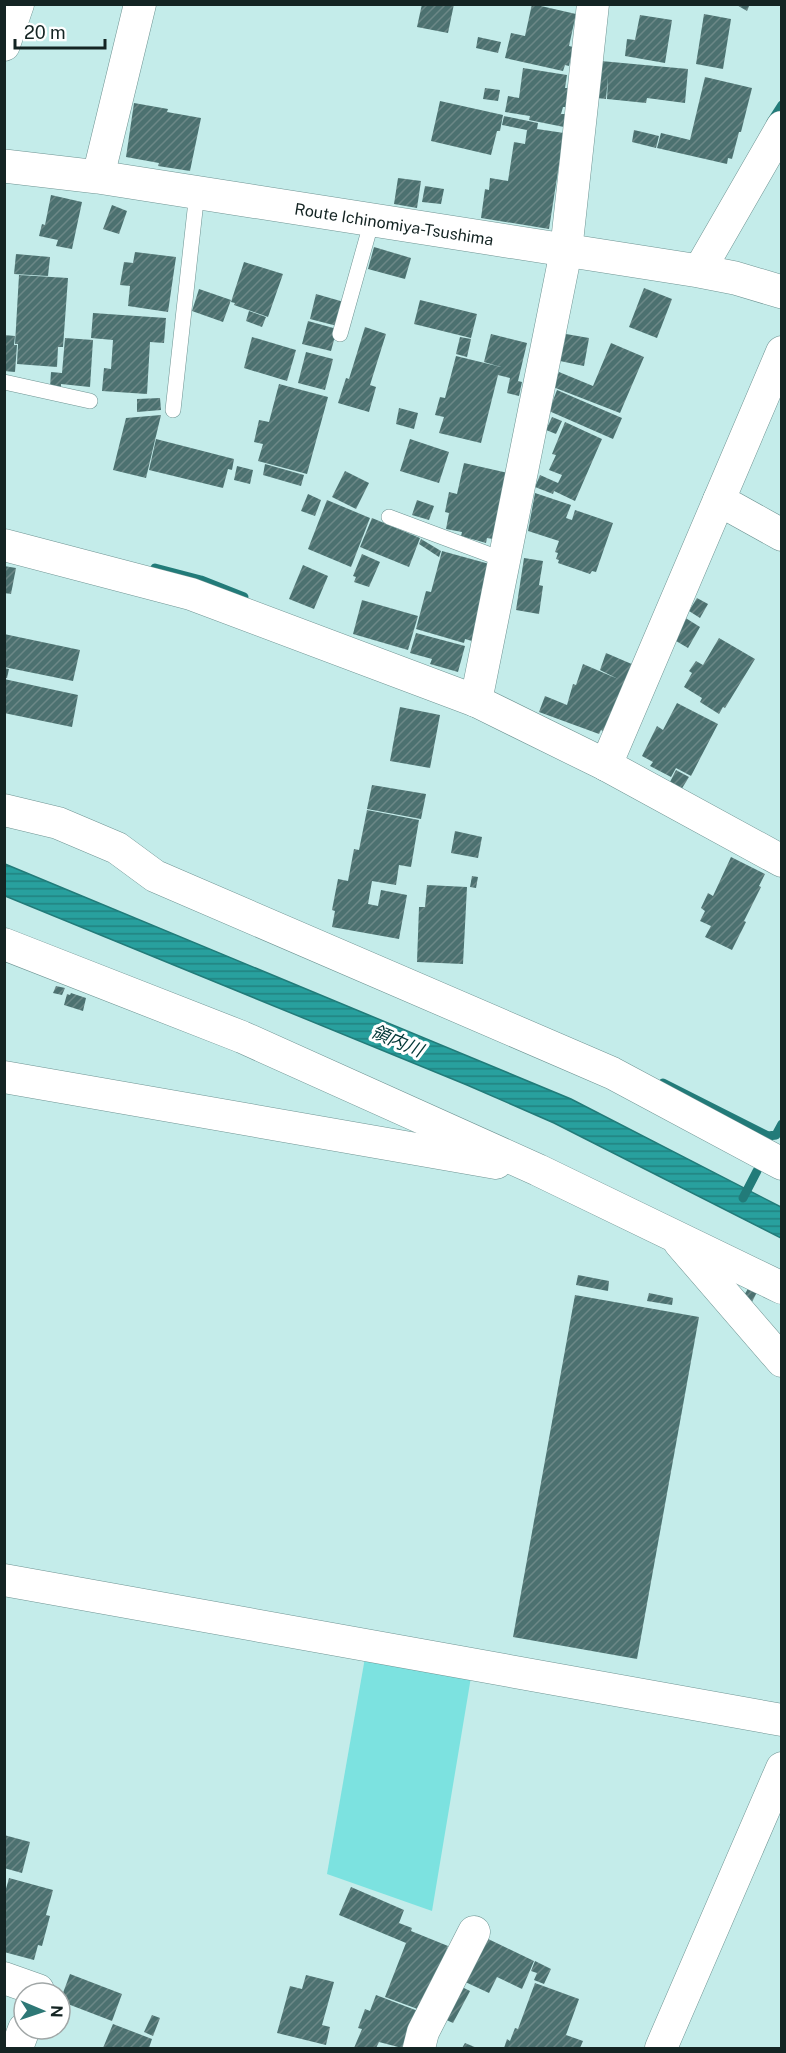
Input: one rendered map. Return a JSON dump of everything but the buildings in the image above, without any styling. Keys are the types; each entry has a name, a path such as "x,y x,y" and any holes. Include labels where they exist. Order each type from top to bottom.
{"main road":[{"name":"Route Ichinomiya-Tsushima","path":"4,166 98,177 699,271 735,278 782,292"}],"street":[{"path":"4,45 18,4"},
{"path":"98,177 140,4"},
{"path":"476,701 566,250 593,4"},
{"path":"699,271 782,127"},
{"path":"606,765 782,352"},
{"path":"719,500 782,535"},
{"path":"4,544 191,594 476,701 606,765 782,861"},
{"path":"4,810 58,823 117,848 155,876 612,1073 782,1164"},
{"path":"4,944 242,1037 538,1170 782,1288"},
{"path":"4,1077 538,1170"},
{"path":"673,1234 782,1361"},
{"path":"4,1580 782,1720"},
{"path":"661,2049 782,1768"},
{"path":"419,2049 423,2032 474,1932"}],"lane":[{"path":"173,410 197,192"},
{"path":"340,334 372,220"},
{"path":"4,382 90,401"},
{"path":"389,517 504,560"}],"shaded area":[{"path":"366,1652 472,1671 432,1911 327,1874"}],"water":[{"name":"領内川","path":"5,864 571,1099 781,1207 781,1238 554,1123 467,1085 5,896"}],"waterway":[{"path":"771,122 782,105"},
{"path":"155,568 201,580 244,597"},
{"path":"663,1083 768,1136 776,1135 782,1124"},
{"path":"743,1198 757,1171"}]}
